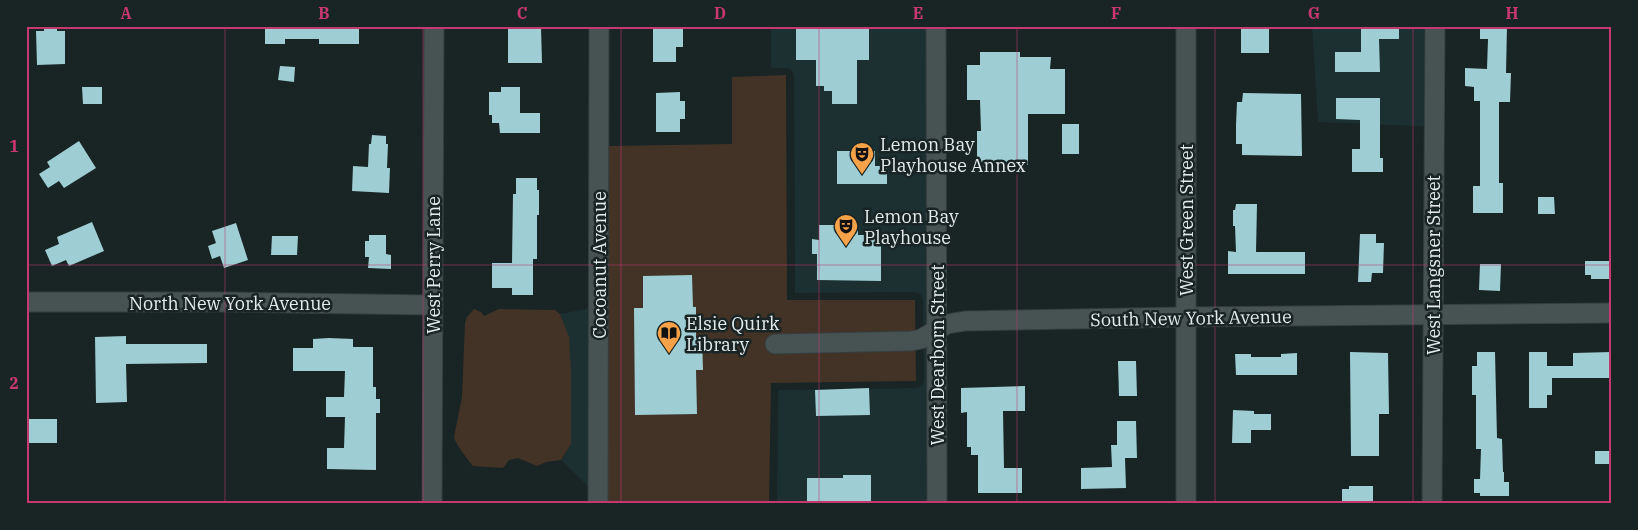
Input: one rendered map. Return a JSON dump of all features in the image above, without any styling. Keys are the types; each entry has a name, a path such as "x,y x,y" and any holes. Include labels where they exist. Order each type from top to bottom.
{"street":[{"name":"West Perry Lane","path":"432,504 434,26"},
{"name":"Cocoanut Avenue","path":"598,504 599,26"},
{"name":"West Dearborn Street","path":"936,26 937,504"},
{"name":"West Green Street","path":"1186,26 1186,504"},
{"name":"West Langsner Street","path":"1432,504 1435,26"},
{"name":"North New York Avenue","path":"26,302 433,305"},
{"name":"South New York Avenue","path":"775,344 910,341 921,339 947,324 965,321 1612,313"}],"shaded area":[{"path":"771,26 927,26 927,504 777,504 778,390 916,388 921,386 924,381 923,299 920,294 915,292 795,293 794,75 788,68 771,68"},
{"path":"1312,26 1438,26 1439,127 1318,122"},
{"path":"786,75 787,300 915,300 916,381 771,383 769,504 606,504 607,146 732,144 732,77"},
{"path":"598,294 598,500 585,483 561,460 567,451 560,314 586,309"},
{"path":"474,309 481,312 484,316 499,309 555,310 560,314 569,337 571,369 571,444 561,460 546,462 537,466 518,458 509,460 503,468 473,466 457,443 454,437 462,397 465,323 467,317"}],"building":[{"path":"44,26 57,26 57,31 65,31 65,64 37,65 36,31 44,31"},
{"path":"265,26 359,26 359,44 319,44 319,39 285,39 285,44 265,44"},
{"path":"508,26 541,26 542,63 508,63"},
{"path":"653,26 683,26 683,47 676,47 676,62 653,62"},
{"path":"796,26 869,26 869,60 857,60 857,104 832,104 832,91 824,91 824,86 816,86 816,60 796,60"},
{"path":"1361,26 1399,26 1399,39 1379,39 1380,72 1335,72 1335,52 1361,52"},
{"path":"1480,26 1507,26 1506,73 1511,73 1510,102 1499,102 1499,183 1503,183 1503,213 1473,213 1473,186 1480,186 1480,101 1474,101 1474,87 1465,86 1465,68 1487,69 1488,39 1480,39"},
{"path":"1241,28 1269,28 1269,53 1241,53"},
{"path":"980,52 1020,52 1020,57 1051,57 1050,69 1065,69 1065,114 1028,114 1028,165 1020,164 1020,167 983,167 983,164 977,164 977,131 981,131 980,100 967,100 967,65 980,65"},
{"path":"280,66 295,67 294,82 278,80"},
{"path":"82,87 102,87 102,104 83,104"},
{"path":"501,87 520,87 520,113 540,113 540,133 500,133 499,123 492,123 492,115 489,115 489,92 501,92"},
{"path":"680,92 680,101 685,101 685,119 680,119 680,132 656,132 656,93"},
{"path":"1243,93 1301,94 1302,156 1242,155 1242,144 1236,144 1236,125 1237,102 1242,102"},
{"path":"1336,98 1380,98 1380,158 1383,158 1383,172 1352,172 1352,149 1360,149 1360,120 1336,119"},
{"path":"1062,124 1079,124 1079,154 1062,154"},
{"path":"372,135 386,136 386,144 388,144 387,168 390,168 389,193 352,191 353,166 368,167 369,144 371,144"},
{"path":"79,141 96,168 64,188 59,181 48,188 39,174 50,167 47,162"},
{"name":"Lemon Bay Playhouse Annex","path":"837,151 875,151 875,166 887,166 887,184 837,184"},
{"path":"516,178 537,178 537,190 539,190 537,259 533,259 533,295 512,295 512,288 492,288 492,263 512,263 513,194 516,194"},
{"path":"1538,197 1554,197 1555,214 1538,214"},
{"path":"1236,204 1257,204 1256,252 1305,252 1305,274 1228,274 1228,251 1236,252 1233,210 1235,210"},
{"path":"92,222 104,251 69,266 66,260 52,266 45,250 59,244 57,237"},
{"path":"236,223 248,260 224,268 220,256 212,259 208,246 216,243 212,231"},
{"name":"Lemon Bay Playhouse","path":"819,225 858,225 858,235 881,235 881,281 817,280 817,254 812,254 812,239 819,240"},
{"path":"1360,234 1376,234 1376,243 1384,243 1383,273 1372,273 1371,282 1358,282"},
{"path":"369,235 386,235 386,254 391,255 391,269 368,268 369,257 365,257 365,241 369,241"},
{"path":"272,236 298,236 297,255 271,255"},
{"path":"1585,261 1612,261 1612,279 1591,279 1591,275 1585,275"},
{"path":"1480,264 1501,264 1500,291 1479,290"},
{"name":"Elsie Quirk Library","path":"692,275 693,307 696,307 696,338 702,338 703,370 696,370 697,414 635,415 634,308 643,308 643,276"},
{"path":"126,336 126,344 207,344 207,363 126,364 127,402 96,403 95,337"},
{"path":"313,339 353,339 353,347 373,347 373,387 376,387 376,399 380,399 380,413 376,413 376,470 327,469 327,448 344,448 345,417 326,417 326,397 344,397 345,371 293,371 293,348 313,348"},
{"path":"1350,352 1388,353 1389,414 1379,414 1379,456 1351,456"},
{"path":"1477,352 1495,352 1497,438 1502,439 1504,482 1509,482 1509,496 1480,496 1480,493 1474,493 1474,479 1480,479 1481,449 1476,449 1476,395 1472,395 1472,366 1477,366"},
{"path":"1529,352 1547,352 1547,366 1573,366 1573,353 1612,352 1612,378 1552,378 1552,395 1547,395 1547,408 1529,408"},
{"path":"1297,353 1297,375 1236,375 1235,354 1251,354 1251,357 1281,357 1281,354"},
{"path":"1118,361 1136,361 1137,396 1119,396"},
{"path":"1025,386 1025,411 1003,411 1004,468 1022,468 1022,493 978,493 978,455 971,455 971,447 967,447 967,412 961,413 961,388"},
{"path":"869,388 870,415 816,416 815,390"},
{"path":"1233,410 1254,411 1254,414 1271,414 1271,430 1251,430 1251,443 1232,443"},
{"path":"26,419 57,419 57,443 26,443"},
{"path":"1117,421 1136,421 1137,458 1125,458 1126,488 1081,489 1081,468 1112,467 1111,445 1117,445"},
{"path":"1595,451 1612,451 1612,464 1595,464"},
{"path":"843,475 871,475 871,504 807,504 807,478 843,478"},
{"path":"1349,486 1373,486 1373,504 1342,504 1342,489 1349,489"}],"place":[{"name":"Lemon Bay Playhouse Annex","path":"862,175"},
{"name":"Lemon Bay Playhouse","path":"846,247"},
{"name":"Elsie Quirk Library","path":"669,354"}]}
